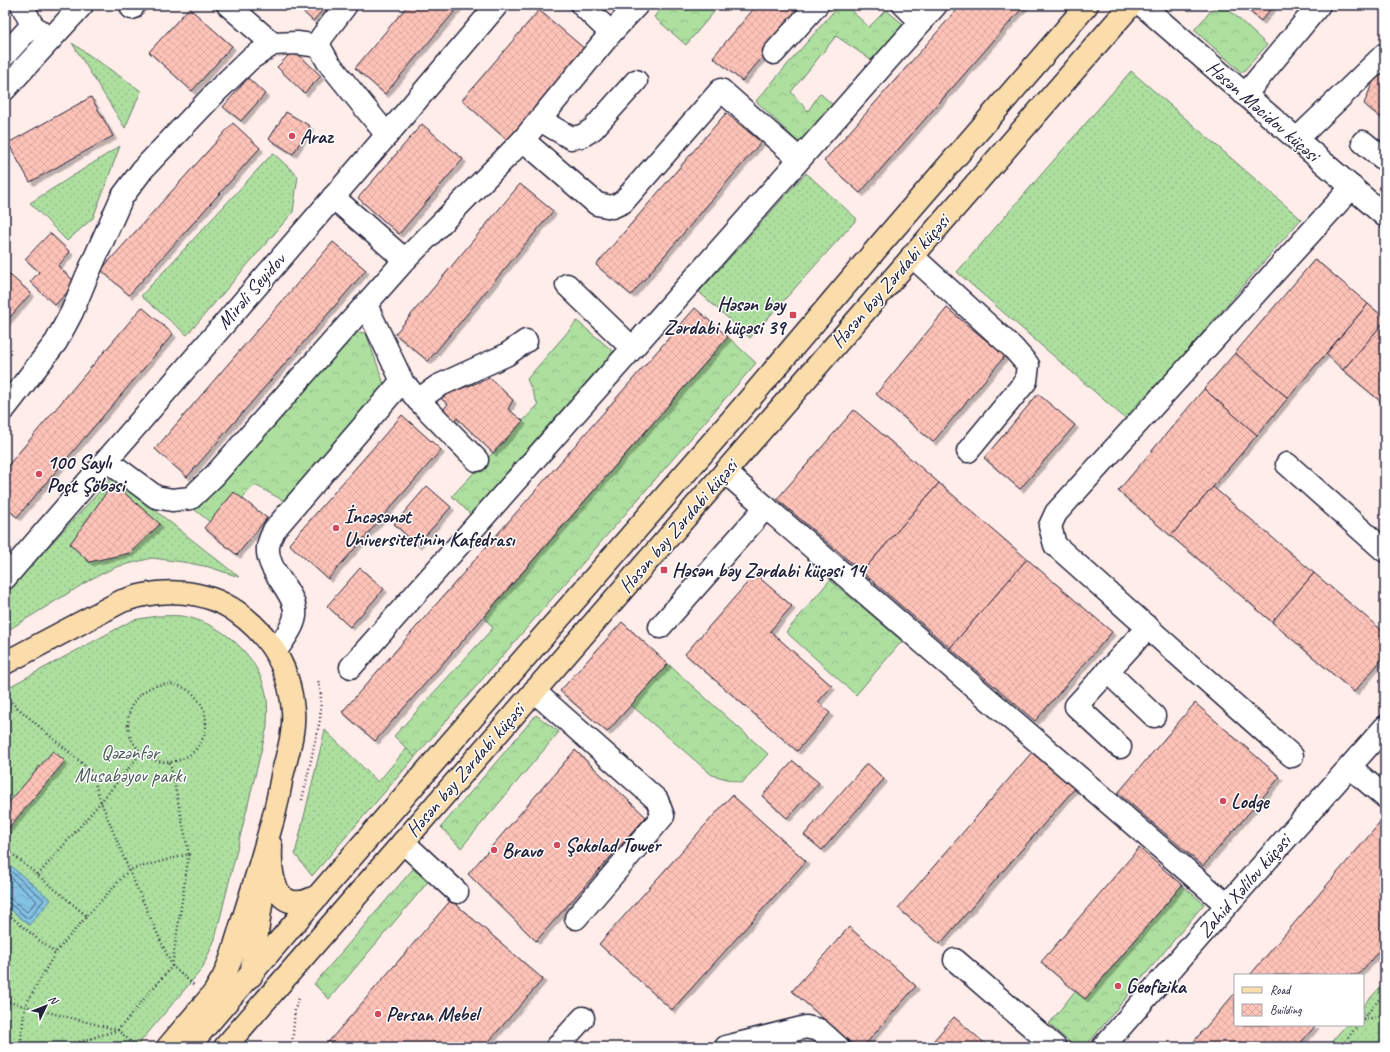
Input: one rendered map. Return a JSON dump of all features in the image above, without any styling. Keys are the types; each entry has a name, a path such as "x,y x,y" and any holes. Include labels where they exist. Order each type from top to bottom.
{"main road":[{"name":"Həsən bəy Zərdabi küçəsi","path":"188,1047 742,408 878,247 1088,5"},
{"name":"Həsən bəy Zərdabi küçəsi","path":"225,1047 1131,5"},
{"path":"5,663 122,601 140,595 158,592 196,595 214,600 232,609 248,620 265,637 276,651 286,674 291,693 293,712 292,731 271,825 231,959 224,976 214,993 168,1047"},
{"path":"271,825 272,876 275,886 286,898 293,902 306,901 318,896"},
{"path":"244,1047 244,1024 252,974 271,825"}],"street":[{"path":"22,5 32,25 50,40"},
{"path":"5,88 82,5"},
{"path":"228,5 273,44"},
{"path":"346,5 321,38 319,46 328,62 387,136"},
{"name":"Mirəli Seyidov","path":"9,563 106,460 387,136 497,5"},
{"path":"582,5 611,33"},
{"path":"106,460 156,497 172,500 191,498 214,476 406,260 523,140 611,33 637,5"},
{"path":"774,53 817,5"},
{"path":"904,5 920,22"},
{"path":"351,668 936,5"},
{"name":"Həsən Məcidov küçəsi","path":"1142,5 1385,216"},
{"path":"1245,95 1319,5"},
{"path":"5,55 32,25"},
{"path":"5,408 56,342 72,312 122,197 143,169 219,89 250,59 273,44 319,46"},
{"path":"1297,140 1385,54"},
{"path":"540,120 571,138 582,136 593,129 636,81"},
{"path":"523,140 597,204 612,208 623,202 721,90 799,160"},
{"path":"1363,142 1385,160"},
{"path":"1292,756 1148,627 1054,546 1050,526 1056,513 1352,187"},
{"path":"333,197 406,260"},
{"path":"912,256 1013,348 1028,365 1026,381 968,452"},
{"path":"567,285 632,348"},
{"path":"366,306 402,381 418,400 477,460"},
{"path":"418,400 438,386 506,355 526,341"},
{"path":"276,651 292,625 295,615 292,602 270,561 268,548 274,530 402,381"},
{"path":"1287,464 1385,551"},
{"path":"725,472 1227,905"},
{"path":"660,627 766,507"},
{"path":"1120,747 1076,706 1148,627"},
{"path":"1107,671 1154,716"},
{"path":"534,691 657,800 663,816 576,918"},
{"name":"Zahid Xəlilov küçəsi","path":"1110,1045 1227,905 1385,727"},
{"path":"1350,767 1385,797"},
{"path":"403,842 457,892"},
{"path":"955,960 1055,1047"},
{"path":"557,1047 583,1018"},
{"path":"726,1047 806,1027 819,1030 838,1047"}],"path":[{"path":"301,803 320,720 321,694 318,680"},
{"path":"164,684 179,686 192,694 202,706 206,720 204,736 196,749 185,758 170,762 154,761 141,753 132,741 127,726 129,711 137,698 149,689 164,684"},
{"path":"5,697 91,771 101,802 129,870 172,966 194,985"},
{"path":"38,875 141,753"},
{"path":"63,1047 118,1030 172,966 189,854 170,762"},
{"path":"5,848 87,916"},
{"path":"20,1047 25,1006 55,953 87,916 129,870 189,854"},
{"path":"6,914 55,953"},
{"path":"1364,1019 1385,992"},
{"path":"292,1047 295,1009 299,996"},
{"path":"5,1001 118,1030 137,1047"},
{"path":"1364,1020 1385,1015"},
{"path":"1357,1026 1343,1046 1353,1047 1385,1043"}],"green space":[{"path":"663,5 720,5 686,45 654,17"},
{"path":"839,5 845,5 869,27 886,10 903,24 874,62 836,36 791,92 808,111 820,93 835,107 800,144 756,101"},
{"path":"1216,5 1224,5 1267,45 1242,73 1194,30"},
{"path":"72,43 141,91 125,128"},
{"path":"1131,71 1301,219 1127,420 957,272"},
{"path":"120,146 93,218 67,241 30,203"},
{"path":"273,153 298,176 293,212 187,335 141,296"},
{"path":"806,173 857,219 750,338 699,292"},
{"path":"577,321 614,352 473,517 452,496 538,405 527,379"},
{"path":"353,332 366,333 384,384 288,503 255,485 215,526 195,510"},
{"path":"728,337 756,363 415,757 394,736 493,628 484,617"},
{"path":"113,477 239,577 209,567 152,558 116,567 93,578 5,632 5,593"},
{"path":"830,580 902,641 856,695 786,632"},
{"name":"Qəzənfər Musabəyov parkı","path":"157,616 182,616 212,626 225,634 238,644 257,669 267,699 267,727 215,939 202,969 136,1047 5,1047 5,689 133,620"},
{"path":"668,664 768,754 742,783 712,775 631,705"},
{"path":"536,715 559,732 461,848 441,827"},
{"path":"325,730 378,782 407,748 415,757 312,876 295,854"},
{"path":"413,869 428,882 329,999 314,984"},
{"path":"1182,885 1204,904 1085,1047 1075,1047 1049,1024 1075,991 1085,999"},
{"path":"1385,982 1385,1047 1327,1047 1345,1026 1364,1026 1364,1005"}],"water":[{"path":"5,861 51,900 29,925 5,905"}],"building":[{"path":"296,5 327,5 313,21"},
{"path":"408,5 460,5 385,94 355,68"},
{"path":"757,5 807,5 742,81 713,57"},
{"path":"961,5 1025,5 860,193 824,161"},
{"path":"1242,5 1274,5 1261,21"},
{"path":"189,8 232,46 192,91 149,52"},
{"path":"539,10 586,50 508,141 462,100"},
{"path":"294,50 321,76 304,93 277,67"},
{"path":"1385,62 1385,121 1364,104 1374,79"},
{"path":"248,78 265,94 241,121 223,107"},
{"path":"91,97 113,136 30,182 8,143"},
{"path":"286,112 310,126 293,154 269,139"},
{"path":"726,113 761,142 631,295 596,265"},
{"path":"233,123 260,148 129,295 101,270"},
{"path":"422,124 463,159 399,234 358,198"},
{"path":"520,184 553,211 428,361 395,334"},
{"path":"50,233 70,252 58,266 76,283 55,305 30,282 39,272 25,259"},
{"path":"333,242 366,270 187,477 155,449"},
{"path":"1315,259 1368,304 1288,398 1235,353"},
{"path":"5,271 31,293 5,323"},
{"path":"1368,304 1385,318 1385,321 1343,370 1326,354"},
{"path":"142,307 173,334 17,517 5,507 5,469"},
{"path":"695,308 728,337 375,741 342,712"},
{"path":"947,308 1005,356 933,442 876,394"},
{"path":"1385,321 1385,405 1343,370"},
{"path":"1235,353 1288,398 1257,435 1204,389"},
{"path":"490,378 513,400 508,409 523,421 493,453 457,418 449,425 439,415 448,404 439,397"},
{"path":"1204,389 1257,435 1171,536 1118,491"},
{"path":"1038,394 1075,425 1020,489 984,458"},
{"path":"854,410 939,483 862,572 777,499"},
{"path":"402,415 441,450 328,579 289,544"},
{"path":"113,483 160,524 130,553 89,562 70,544"},
{"path":"939,483 1027,559 950,648 862,572"},
{"path":"427,486 451,507 417,545 394,524"},
{"path":"1213,487 1314,573 1272,622 1171,536"},
{"path":"234,492 267,518 237,555 204,528"},
{"path":"1027,559 1112,632 1035,721 950,648"},
{"path":"360,568 384,589 350,627 327,606"},
{"path":"1314,573 1385,633 1385,656 1354,692 1272,622"},
{"path":"755,574 792,606 770,631 832,686 818,702 830,713 797,751 685,654"},
{"path":"622,622 668,664 607,732 560,691"},
{"path":"1195,703 1280,777 1203,866 1118,793"},
{"name":"Şokolad Tower","path":"575,750 646,817 536,941 468,874"},
{"path":"53,751 65,761 5,832 5,807"},
{"path":"1033,751 1075,788 940,944 898,908"},
{"path":"793,761 819,783 787,818 762,796"},
{"path":"867,763 884,779 822,850 804,835"},
{"path":"732,795 806,861 672,1010 599,944"},
{"path":"1385,817 1385,944 1359,974 1251,974"},
{"path":"1139,848 1182,885 1085,999 1041,962"},
{"path":"451,900 543,979 484,1047 324,1047"},
{"path":"849,927 916,986 863,1047 856,1047 792,991"},
{"path":"1234,994 1234,1026 1315,1026 1297,1047 1189,1047"},
{"path":"954,1017 989,1047 928,1047"}],"place":[{"name":"Araz","path":"292,136"},
{"name":"Həsən bəy Zərdabi küçəsi 39","path":"793,315"},
{"name":"100 Saylı Poçt Şöbəsi","path":"39,474"},
{"name":"İncəsənət Universitetinin Kafedrası","path":"336,528"},
{"name":"Həsən bəy Zərdabi küçəsi 14","path":"664,570"},
{"name":"Lodge","path":"1223,801"},
{"name":"Şokolad Tower","path":"557,845"},
{"name":"Bravo","path":"494,850"},
{"name":"Geofizika","path":"1118,986"},
{"name":"Persan Mebel","path":"378,1014"}]}
